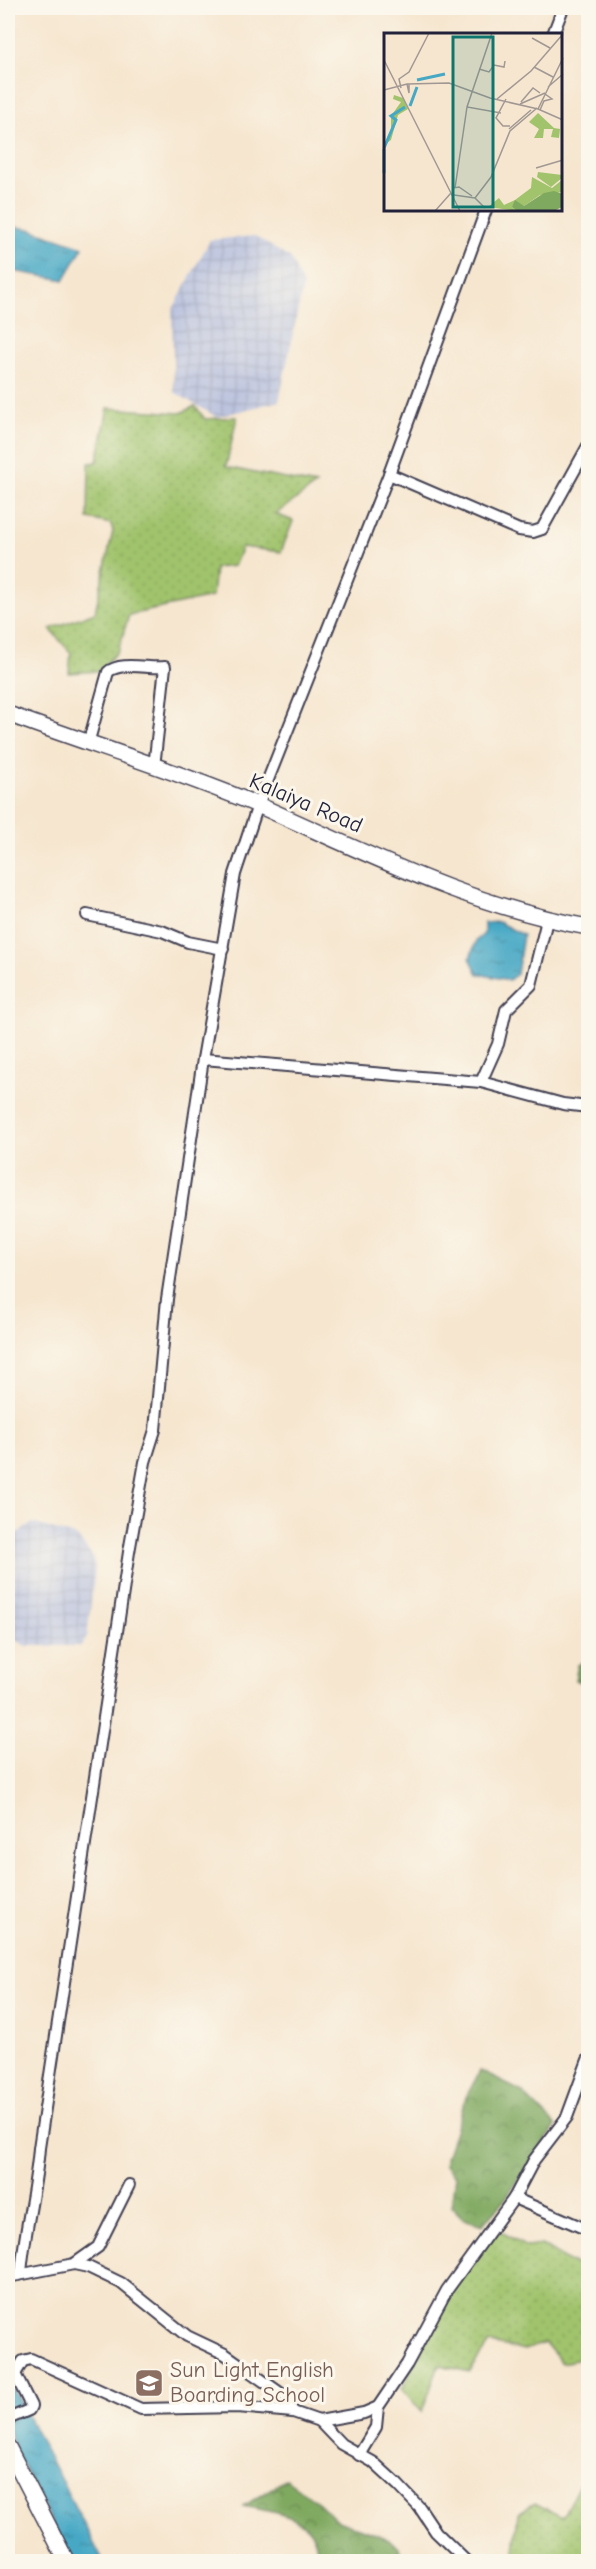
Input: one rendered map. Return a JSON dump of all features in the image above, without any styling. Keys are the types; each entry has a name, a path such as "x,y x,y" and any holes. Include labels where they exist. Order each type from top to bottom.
{"main road":[{"name":"Kalaiya Road","path":"8,714 258,805 469,896 547,920 588,927"},
{"path":"8,2447 67,2562"}],"street":[{"path":"553,33 563,8"},
{"path":"21,2274 31,2197 37,2179 39,2148 127,1563 145,1462 155,1430 167,1299 203,1059 235,874 258,805 389,474 485,212"},
{"path":"389,474 519,530 532,532 542,528 588,446"},
{"path":"88,744 108,672 121,667 165,668 154,767"},
{"path":"87,915 162,931 189,942 223,949"},
{"path":"481,1082 498,1044 506,1010 531,985 547,920"},
{"path":"203,1059 481,1082 563,1104 588,1107"},
{"path":"359,2455 376,2427 378,2408 407,2364 447,2290 514,2198 534,2160 567,2117 588,2060"},
{"path":"8,2277 74,2264 98,2247 129,2185"},
{"path":"514,2198 588,2229"},
{"path":"74,2264 121,2283 188,2336 225,2354 286,2397 293,2412"},
{"path":"15,2374 23,2361 31,2359 141,2409 237,2407 293,2412 320,2421 364,2413 378,2408"},
{"path":"8,2360 31,2406 29,2410 8,2420"},
{"path":"320,2421 341,2444 373,2462 398,2485 420,2508 436,2532 467,2562"}],"shaded area":[{"path":"255,236 291,259 303,286 279,401 217,417 174,392 172,311 210,240"},
{"path":"33,1523 77,1537 93,1557 95,1568 87,1637 82,1646 26,1646 8,1636 10,1538"}],"green space":[{"path":"195,406 205,419 237,417 226,467 316,485 276,514 293,521 281,552 242,547 234,566 215,568 212,597 129,615 118,651 98,671 69,673 71,653 50,629 95,612 113,531 111,524 88,519 89,463 97,462 108,408 181,413"},
{"path":"588,1659 588,1685 575,1680 578,1665"},
{"path":"480,2071 521,2091 556,2126 501,2205 482,2225 464,2219 451,2206 455,2176 444,2164 466,2097"},
{"path":"497,2229 526,2247 542,2245 568,2262 588,2267 588,2346 585,2358 562,2363 545,2343 525,2350 489,2343 469,2372 439,2365 422,2412 402,2389 447,2297"},
{"path":"588,2468 588,2560 549,2555 530,2561 515,2562 518,2513 535,2503 562,2517"},
{"path":"286,2479 319,2503 335,2519 389,2539 398,2548 405,2561 316,2561 317,2546 313,2535 305,2526 283,2515 244,2506"}],"water":[{"path":"8,226 30,229 83,247 64,280 8,270"},
{"path":"498,922 523,935 517,974 509,980 478,974 470,958 476,941 484,934 484,923"},
{"path":"8,2378 103,2561 71,2561 11,2441 8,2426"},
{"path":"549,2555 588,2560 588,2561 530,2561"}],"place":[{"name":"Sun Light English Boarding School","path":"149,2383"}]}
